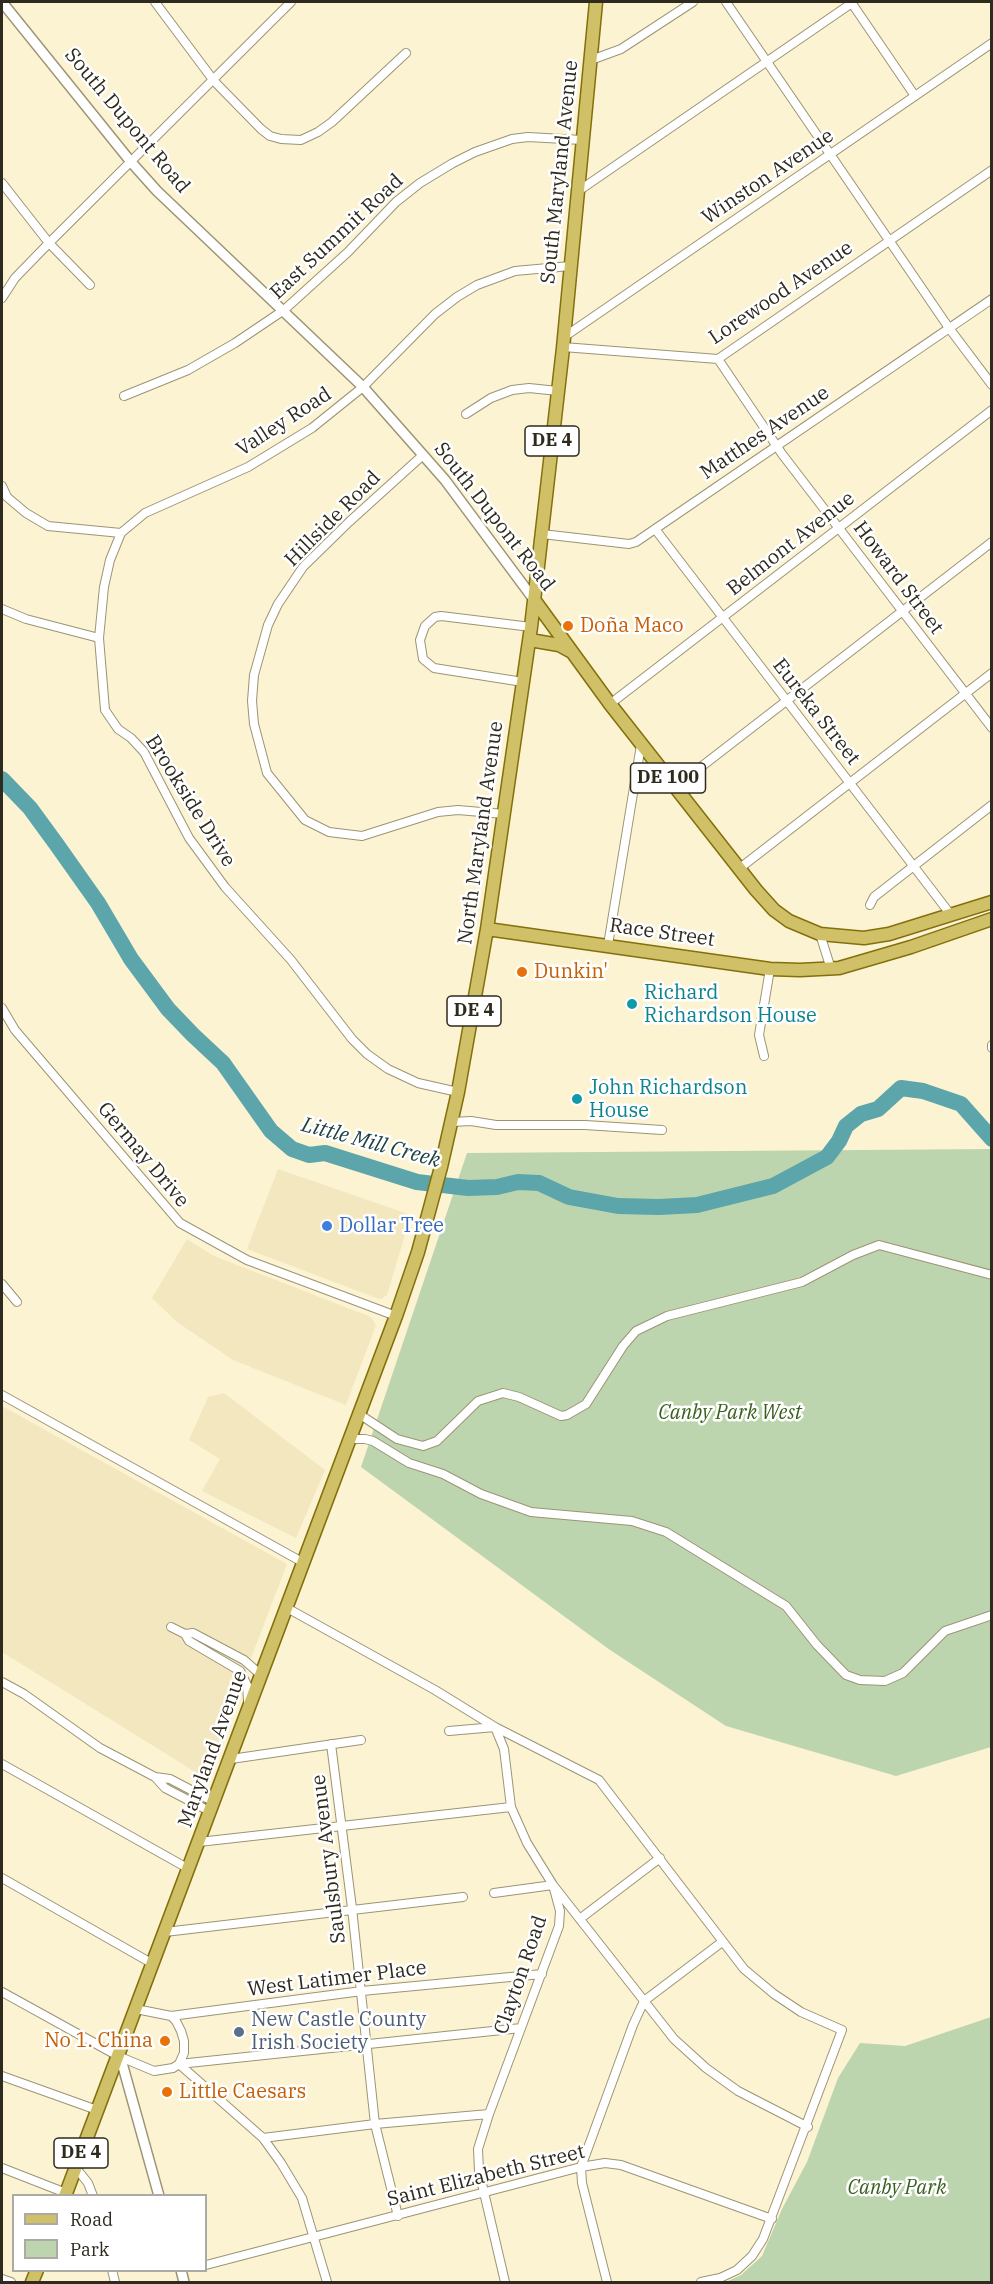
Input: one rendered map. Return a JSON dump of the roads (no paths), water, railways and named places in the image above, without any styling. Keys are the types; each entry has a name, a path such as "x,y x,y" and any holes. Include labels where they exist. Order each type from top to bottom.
{"main road":[{"name":"South Maryland Avenue","path":"563,342 596,2"},
{"name":"North Maryland Avenue","path":"396,1316 418,1252 452,1122 488,929 535,601 563,342"},
{"name":"South Dupont Road","path":"535,601 641,745 756,890 774,910 789,921 820,933 864,938 889,934 992,902"},
{"path":"530,634 573,653"},
{"path":"966,927 974,914 992,908"},
{"path":"831,969 911,947 992,919"},
{"name":"Race Street","path":"488,929 770,969 831,969"},
{"name":"Maryland Avenue","path":"66,2194 396,1316"}],"street":[{"name":"South Dupont Road","path":"2,2 157,191 363,387 445,480 535,601"},
{"path":"155,2 214,81 261,129 281,140 301,140 318,132 332,122 406,53"},
{"path":"2,298 15,278 49,243 291,2"},
{"path":"591,60 621,49 693,2"},
{"path":"726,2 949,328 992,385"},
{"path":"577,192 852,2 915,96"},
{"name":"Winston Avenue","path":"563,342 992,43"},
{"name":"East Summit Road","path":"124,396 188,370 235,343 284,310 348,252 396,202 420,183 453,163 475,152 512,139 528,137 582,140"},
{"name":"Lorewood Avenue","path":"563,342 718,359 992,170"},
{"path":"2,183 49,243 90,285"},
{"name":"Valley Road","path":"121,533 145,513 248,467 287,445 327,417 363,387 435,314 477,285 515,271 570,266"},
{"name":"Matthes Avenue","path":"542,534 629,544 655,529 992,298"},
{"name":"Howard Street","path":"718,359 776,445 992,728"},
{"path":"466,414 491,398 512,390 530,388 558,391"},
{"name":"Belmont Avenue","path":"610,704 992,410"},
{"name":"Hillside Road","path":"423,455 303,567 278,604 268,625 254,675 252,701 254,724 267,773 305,820 329,832 362,836 438,812 458,810 504,814"},
{"path":"2,486 7,497 26,513 48,526 121,533"},
{"name":"Eureka Street","path":"655,529 951,915"},
{"name":"Brookside Drive","path":"121,533 110,560 104,587 99,638 105,710 118,729 131,738 144,752 189,838 225,887 291,960 352,1039 367,1054 388,1069 418,1083 458,1092"},
{"path":"675,787 992,542"},
{"path":"2,609 26,619 99,638"},
{"path":"524,682 434,668 423,659 420,640 425,626 435,617 441,616 530,634"},
{"path":"740,868 992,673"},
{"path":"608,945 641,745"},
{"path":"870,905 874,897 992,806"},
{"path":"820,933 831,969"},
{"path":"764,1056 759,1035 770,969"},
{"name":"Germay Drive","path":"2,1008 15,1030 180,1223 247,1260 396,1316"},
{"path":"452,1122 471,1121 496,1125 585,1125 630,1130 662,1130"},
{"path":"360,1414 397,1439 423,1446 437,1441 478,1401 503,1393 519,1397 561,1416 567,1415 586,1404 623,1346 642,1328 667,1316 802,1281 842,1260 879,1245 992,1275"},
{"path":"2,1284 17,1302"},
{"path":"2,1395 304,1563"},
{"path":"350,1439 366,1439 409,1463 443,1474 481,1494 531,1512 632,1521 666,1532 786,1606 817,1645 846,1675 860,1680 885,1681 903,1673 945,1631 992,1615"},
{"path":"287,1608 435,1690 495,1727 599,1780 744,1969 774,1994 801,2012 842,2030 808,2127 772,2219 758,2248 745,2263 728,2275 701,2283"},
{"path":"171,1627 185,1634 193,1633 243,1660 261,1675"},
{"path":"185,1634 189,1641 240,1671 248,1685 246,1717"},
{"path":"2,1682 24,1694 100,1748 155,1777 170,1779 212,1807"},
{"path":"449,1731 495,1727"},
{"name":"Clayton Road","path":"495,1727 504,1749 511,1807 527,1843 553,1885 560,1911 559,1926 489,2114 478,2159 483,2194 505,2283"},
{"path":"231,1759 361,1740"},
{"name":"Saulsbury Avenue","path":"332,1744 362,1991 375,2124 398,2216"},
{"path":"2,1764 189,1869"},
{"path":"199,1842 511,1807"},
{"path":"581,1918 660,1858"},
{"path":"2,1878 153,1964"},
{"path":"494,1893 553,1885 674,2039 706,2068 738,2091 808,2127"},
{"path":"165,1932 352,1908 463,1897"},
{"path":"608,2283 582,2183 581,2167 644,2001 722,1942"},
{"name":"West Latimer Place","path":"136,2009 171,2016 362,1991 542,1974"},
{"path":"2,1992 118,2056 154,2071 167,2070 179,2064 521,2028"},
{"path":"171,2016 179,2025 184,2041 184,2053 179,2064"},
{"path":"118,2056 122,2063 158,2194"},
{"path":"179,2064 263,2138 302,2198 327,2283"},
{"path":"2,2076 97,2110"},
{"path":"263,2138 375,2124 489,2114"},
{"name":"Saint Elizabeth Street","path":"207,2265 581,2167 605,2163 621,2165 772,2219"},
{"path":"2,2168 66,2194"},
{"path":"76,2168 88,2183 92,2194"},
{"path":"2,2279 11,2283"}],"waterway":[{"name":"Little Mill Creek","path":"2,779 30,808 57,845 98,903 131,959 168,1009 223,1063 271,1131 292,1149 309,1155 325,1153 417,1182 468,1188 497,1187 518,1182 539,1183 569,1197 618,1206 659,1207 697,1205 773,1186 827,1157 839,1141 846,1126 861,1114 878,1109 901,1088 923,1091 961,1104 992,1139"}],"place":[{"name":"Doña Maco","path":"568,626"},
{"name":"Dunkin'","path":"522,972"},
{"name":"Richard Richardson House","path":"632,1004"},
{"name":"John Richardson House","path":"577,1099"},
{"name":"Dollar Tree","path":"327,1226"},
{"name":"New Castle County Irish Society","path":"239,2032"},
{"name":"No 1. China","path":"165,2041"},
{"name":"Little Caesars","path":"167,2092"}],"park label":[{"name":"Canby Park West","path":"730,1413"},
{"name":"Canby Park","path":"897,2188"}]}
